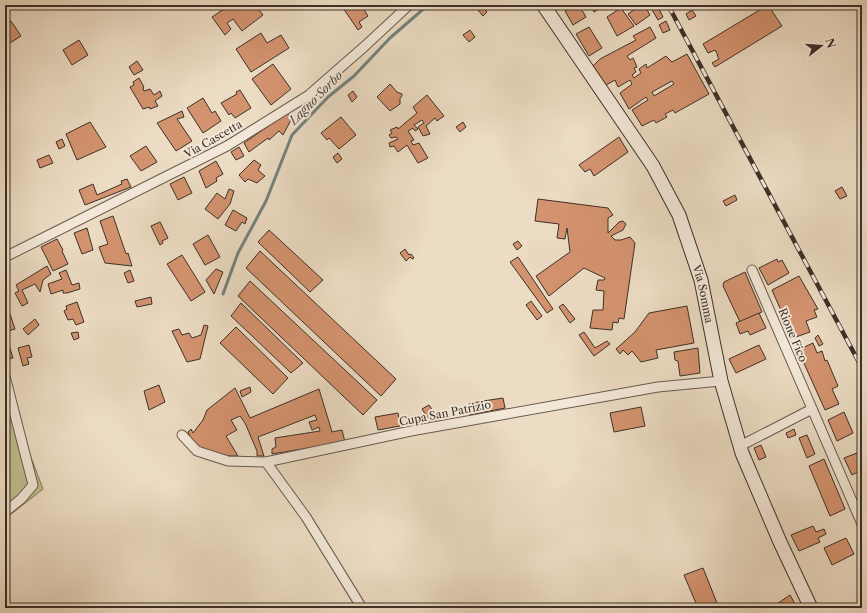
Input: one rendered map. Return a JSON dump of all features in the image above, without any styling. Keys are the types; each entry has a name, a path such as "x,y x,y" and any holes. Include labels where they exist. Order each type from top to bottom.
{"main road":[{"name":"Via Somma","path":"544,5 653,166 679,215 701,280 721,380 740,446 780,542 811,608"}],"street":[{"name":"Via Cascetta","path":"5,257 227,146 310,95 409,5"},
{"name":"Rione Fico","path":"752,270 862,524"},
{"path":"5,376 32,485 21,499 5,512"},
{"name":"Cupa San Patrizio","path":"182,434 196,451 228,461 266,462 411,431 658,387 721,380"},
{"path":"740,446 812,410"},
{"path":"266,462 306,517 362,608"}],"shaded area":[{"path":"5,364 24,439 43,489 5,519"}],"building":[{"path":"230,5 255,5 263,15 242,31 233,19 227,23 231,29 225,35 212,17"},
{"path":"341,5 361,5 368,16 359,22 362,27 358,30"},
{"path":"579,5 586,17 573,25 565,11"},
{"path":"590,5 605,5 594,12"},
{"path":"641,5 644,5 650,15 636,25 628,14"},
{"path":"657,5 663,17 658,20 651,8"},
{"path":"768,5 782,26 715,67 712,63 719,59 718,55 715,50 708,53 703,44"},
{"path":"483,6 487,12 483,16 478,10"},
{"path":"621,8 634,26 617,36 607,17"},
{"path":"692,10 696,16 689,20 686,14"},
{"path":"11,21 21,36 10,43 5,35 5,25"},
{"path":"666,21 670,30 663,33 659,25"},
{"path":"589,27 602,48 589,56 576,34"},
{"path":"650,27 656,38 627,56 630,60 633,58 637,67 634,68 636,72 632,75 634,78 641,73 639,69 646,64 647,68 666,56 672,62 687,54 709,94 675,113 673,110 665,114 667,117 656,123 654,120 642,126 632,110 648,100 646,97 629,109 620,93 632,84 630,80 618,87 615,80 606,85 593,66 600,59 636,40 633,36","holes":["672,81 674,84 654,96 652,92"]},
{"path":"470,30 475,37 469,42 463,35"},
{"path":"261,33 267,43 281,35 289,48 251,72 236,49"},
{"path":"79,40 88,55 72,65 63,50"},
{"path":"137,61 143,70 134,75 129,67"},
{"path":"273,64 291,89 271,105 252,79"},
{"path":"139,78 144,87 144,91 150,89 154,95 160,91 162,96 155,101 158,106 150,109 149,107 143,109 130,87 134,85 133,82"},
{"path":"390,84 397,92 402,94 402,96 400,98 400,104 390,111 377,97"},
{"path":"240,90 251,108 235,118 231,113 229,115 221,103 237,94 236,92"},
{"path":"353,91 357,97 352,102 348,95"},
{"path":"427,95 444,116 437,121 435,118 426,126 430,134 423,136 418,127 424,123 422,120 414,125 418,129 415,131 413,128 408,131 414,140 411,141 413,145 419,143 428,158 418,163 407,145 398,152 394,146 390,147 389,143 398,139 396,137 391,138 389,135 392,133 390,130 397,127 398,129 417,113 413,107"},
{"path":"203,98 212,113 215,111 221,121 203,133 187,108"},
{"path":"182,111 184,117 177,119 192,141 176,151 157,123"},
{"path":"287,113 291,120 283,135 279,131 269,140 268,138 249,152 244,143"},
{"path":"341,117 356,135 339,149 329,138 327,140 321,133"},
{"path":"90,122 106,147 77,160 66,134"},
{"path":"463,122 466,127 460,132 456,127"},
{"path":"619,137 628,152 594,176 590,169 585,172 579,165"},
{"path":"62,139 65,146 59,149 56,142"},
{"path":"146,146 157,162 141,171 130,156"},
{"path":"239,147 244,156 236,160 231,152"},
{"path":"338,153 342,159 337,163 333,157"},
{"path":"49,155 53,163 40,168 37,160"},
{"path":"254,160 261,165 258,170 265,176 257,183 248,179 245,182 239,175"},
{"path":"216,161 223,174 216,178 217,181 206,188 199,171"},
{"path":"184,177 192,193 178,200 170,184"},
{"path":"127,179 131,187 85,205 79,190 93,184 97,195 122,184 121,181"},
{"path":"842,187 847,196 840,199 835,191"},
{"path":"229,189 234,191 230,204 218,219 205,209 217,193 225,199"},
{"path":"735,195 737,200 726,206 723,201"},
{"path":"538,199 608,208 613,215 608,218 608,233 619,222 623,221 626,224 623,230 611,236 615,240 630,237 635,243 624,319 619,318 618,323 613,322 612,330 590,328 593,310 603,310 604,291 596,290 598,280 604,280 605,278 584,268 549,296 536,276 570,252 567,228 565,239 557,238 559,224 535,221"},
{"path":"233,210 247,218 245,224 242,222 236,231 225,225"},
{"path":"113,216 126,254 128,253 132,266 105,263 99,247 108,244 100,221"},
{"path":"160,222 168,238 162,241 163,243 160,245 151,226"},
{"path":"87,228 93,250 82,254 74,233"},
{"path":"269,230 323,280 310,292 258,242"},
{"path":"208,235 220,257 205,265 193,244"},
{"path":"57,239 68,264 53,271 41,247"},
{"path":"518,241 522,246 517,250 513,244"},
{"path":"405,249 409,255 411,254 414,258 412,259 410,257 406,261 400,253"},
{"path":"260,251 396,379 381,396 246,268"},
{"path":"182,255 205,292 191,301 167,264"},
{"path":"518,257 553,309 547,313 510,262"},
{"path":"777,259 778,262 782,260 789,273 768,285 759,268"},
{"path":"47,266 51,274 43,280 40,292 35,284 22,290 28,303 22,306 15,293 19,291 16,285"},
{"path":"216,269 223,272 214,294 206,280"},
{"path":"66,270 72,285 79,283 80,289 67,293 63,293 63,290 51,294 48,284 62,279 59,273"},
{"path":"130,270 134,281 128,283 124,273"},
{"path":"745,272 762,312 740,322 723,286 724,282"},
{"path":"799,276 818,309 814,310 817,317 806,321 810,332 793,338 772,290"},
{"path":"250,281 377,400 363,415 238,296"},
{"path":"151,297 152,304 137,307 135,301"},
{"path":"531,301 542,316 537,320 526,305"},
{"path":"77,302 84,322 76,325 73,319 68,320 64,311 67,309 66,306"},
{"path":"241,303 303,363 291,373 231,316"},
{"path":"563,304 575,319 570,323 559,307"},
{"path":"687,306 694,343 656,350 658,358 641,362 632,351 628,355 623,350 620,354 616,349 635,332 649,313"},
{"path":"9,311 15,329 5,332 5,312"},
{"path":"759,313 766,328 750,335 748,331 740,334 736,323"},
{"path":"35,319 39,325 28,335 23,329"},
{"path":"204,325 208,326 200,359 187,362 172,331 179,329 182,335 189,333 192,338 201,335"},
{"path":"236,327 288,378 273,394 220,343"},
{"path":"78,332 79,338 74,340 71,333"},
{"path":"584,332 595,348 607,341 610,344 594,356 579,335"},
{"path":"818,335 823,344 819,346 815,338"},
{"path":"813,343 817,353 822,351 825,361 827,360 838,386 832,389 839,404 825,410 798,350"},
{"path":"29,345 32,357 27,358 29,364 23,366 18,348"},
{"path":"759,345 766,359 736,373 729,359"},
{"path":"10,348 13,358 8,359 5,350"},
{"path":"698,348 700,373 680,376 678,361 675,360 674,352"},
{"path":"159,385 165,402 149,410 144,391"},
{"path":"250,387 251,392 242,397 240,391"},
{"path":"235,388 250,418 319,389 332,432 342,430 345,442 272,454 272,449 276,447 275,438 320,431 319,427 312,430 309,422 317,420 315,415 258,437 264,456 257,456 257,451 245,423 240,416 231,420 237,430 226,436 238,456 228,456 200,449 193,444 188,432 191,429 193,433 203,420 207,410"},
{"path":"503,398 505,408 485,412 483,401"},
{"path":"483,401 485,412 470,415 469,404"},
{"path":"429,405 441,423 432,424 422,409"},
{"path":"641,407 645,426 614,432 610,413"},
{"path":"844,412 853,433 837,441 828,420"},
{"path":"398,413 400,426 378,430 375,417"},
{"path":"794,429 796,435 788,438 786,433"},
{"path":"807,435 815,454 807,458 799,438"},
{"path":"761,445 766,457 759,460 754,448"},
{"path":"862,451 862,470 852,475 844,458"},
{"path":"824,459 845,509 830,516 809,466"},
{"path":"813,526 816,532 824,529 826,534 818,538 820,542 799,551 791,535"},
{"path":"846,538 854,554 832,565 824,548"},
{"path":"703,568 719,608 698,608 684,575"},
{"path":"790,595 795,604 788,608 771,608"}],"waterway":[{"name":"Lagno Sorbo","path":"223,294 238,253 266,201 292,135 328,97 354,76 390,38 428,5"}],"railway":[{"path":"668,5 862,368"}]}
